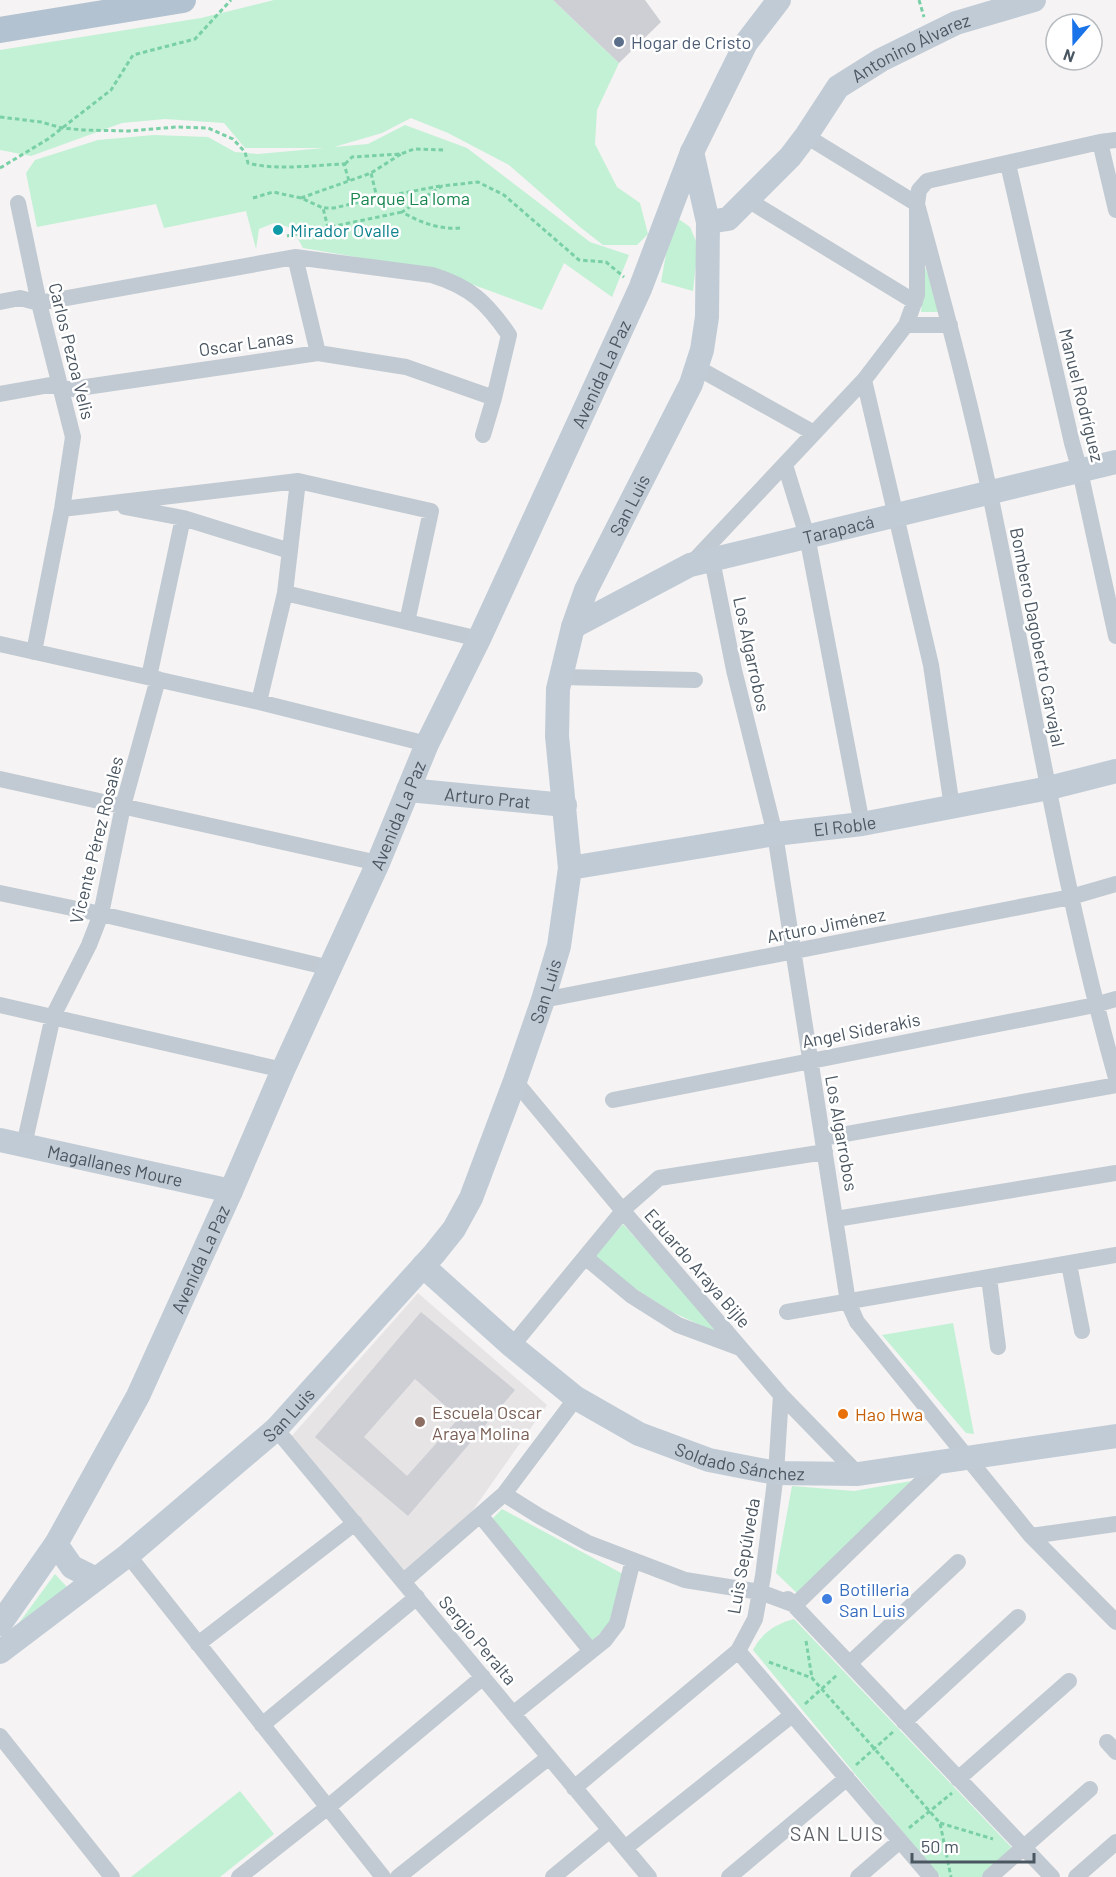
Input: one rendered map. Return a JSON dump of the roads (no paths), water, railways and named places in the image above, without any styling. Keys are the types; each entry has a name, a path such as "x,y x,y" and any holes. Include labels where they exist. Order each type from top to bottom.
{"main road":[{"path":"0,30 183,0"}],"street":[{"name":"Avenida La Paz","path":"0,1624 56,1544 138,1396 378,863 427,744 479,639 640,289 692,152 746,43 779,0"},
{"name":"Antonino Álvarez","path":"708,222 728,219 790,158 838,87 881,60 956,24 1034,0"},
{"path":"806,136 917,204"},
{"path":"701,562 785,465 864,380 906,325 917,295 919,190 927,181 1108,141 1116,210"},
{"name":"San Luis","path":"0,1652 128,1555 276,1429 423,1266 454,1228 471,1198 515,1081 559,946 570,868 557,736 558,689 573,627 586,590 691,384 702,350 707,317 708,222 692,152"},
{"name":"Manuel Rodríguez","path":"1008,164 1116,636"},
{"path":"748,200 915,302"},
{"name":"Carlos Pezoa Velis","path":"18,203 39,303 73,437 62,509 34,652"},
{"name":"Bombero Dagoberto Carvajal","path":"917,204 950,325 990,492 1071,897 1095,1005 1116,1078"},
{"path":"295,256 318,353"},
{"path":"0,302 20,298 39,303 295,256 432,275 451,281 479,298 493,311 509,335 483,435"},
{"path":"906,325 950,325"},
{"name":"Oscar Lanas","path":"0,394 50,384 72,389 318,353 406,367 494,398"},
{"path":"696,367 814,433"},
{"path":"864,380 931,666 952,807"},
{"name":"Tarapacá","path":"573,627 701,562 1116,462"},
{"path":"785,465 807,537 862,824"},
{"path":"62,509 298,481 430,511 407,622"},
{"path":"259,702 285,593 298,481"},
{"path":"106,504 183,518 290,551"},
{"name":"Vicente Pérez Rosales","path":"24,1145 53,1016 89,945 100,914 154,678 183,518"},
{"name":"Los Algarrobos","path":"701,562 734,670 775,834 848,1302 857,1322 1031,1536 1116,1622"},
{"path":"285,593 479,639"},
{"path":"0,644 259,702 427,744"},
{"path":"561,677 695,680"},
{"name":"El Roble","path":"570,868 775,834 862,824 1048,788 1116,771"},
{"path":"0,779 378,863"},
{"name":"Arturo Prat","path":"408,790 565,805"},
{"name":"Arturo Jiménez","path":"543,1000 1071,897 1116,884"},
{"path":"0,893 330,968"},
{"name":"Angel Siderakis","path":"613,1100 1116,999"},
{"path":"0,1005 283,1070"},
{"name":"Eduardo Araya Bijle","path":"515,1081 781,1395 858,1474"},
{"path":"512,1346 623,1210 659,1178 1116,1085"},
{"name":"Magallanes Moure","path":"0,1140 231,1191"},
{"path":"836,1219 1116,1173"},
{"path":"787,1312 1116,1255"},
{"path":"585,1257 632,1296 678,1325 741,1348"},
{"path":"1069,1264 1082,1331"},
{"name":"Soldado Sánchez","path":"423,1266 512,1346 576,1398 639,1434 709,1460 776,1473 858,1474 1116,1436"},
{"path":"988,1278 998,1347"},
{"name":"Luis Sepúlveda","path":"573,1788 738,1651 755,1619 762,1584 776,1473 781,1395"},
{"path":"404,1581 504,1494 576,1398"},
{"name":"Sergio Peralta","path":"276,1429 649,1877"},
{"path":"795,1605 941,1462"},
{"path":"504,1494 588,1543 686,1580 762,1584 795,1605 1052,1877"},
{"path":"480,1515 591,1651"},
{"path":"198,1644 355,1523"},
{"path":"1031,1536 1116,1524"},
{"path":"56,1544 72,1567 96,1579"},
{"path":"128,1555 383,1877"},
{"path":"513,1713 605,1640 617,1624 633,1560"},
{"path":"850,1663 958,1562"},
{"path":"262,1725 417,1597"},
{"path":"904,1722 1018,1617"},
{"path":"738,1651 931,1877"},
{"path":"239,1877 328,1807 483,1677"},
{"path":"961,1782 1069,1681"},
{"path":"625,1848 792,1715"},
{"path":"0,1736 112,1877"},
{"path":"398,1877 548,1758"},
{"path":"729,1877 846,1777"},
{"path":"990,1877 1090,1789"},
{"path":"553,1877 610,1830"},
{"path":"858,1877 899,1840"},
{"path":"1076,1877 1116,1842"}],"place":[{"name":"Hogar de Cristo","path":"619,42"},
{"name":"Mirador Ovalle","path":"278,230"},
{"name":"Hao Hwa","path":"843,1414"},
{"name":"Escuela Oscar Araya Molina","path":"420,1422"},
{"name":"Botilleria San Luis","path":"827,1599"}],"district":[{"name":"SAN LUIS","path":"837,1833"}],"park label":[{"name":"Parque La loma","path":"410,198"}]}
